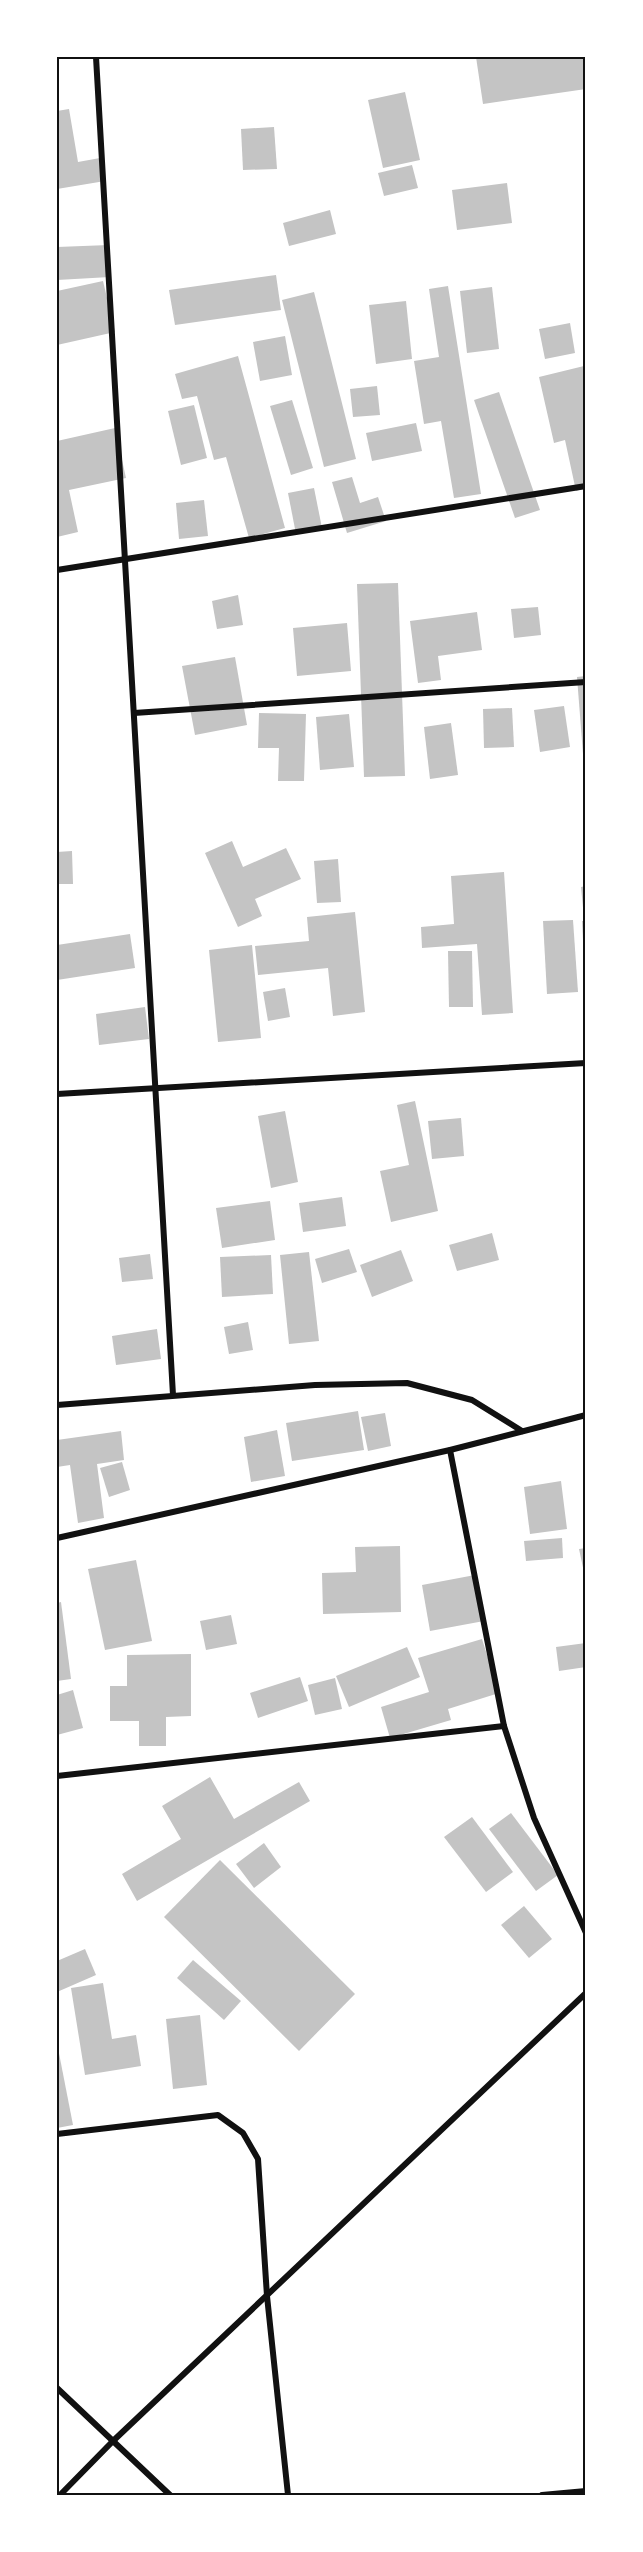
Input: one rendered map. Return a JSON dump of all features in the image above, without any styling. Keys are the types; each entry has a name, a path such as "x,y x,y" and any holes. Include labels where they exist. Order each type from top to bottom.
{"street":[{"path":"96,57 173,1395"},
{"path":"57,570 586,486"},
{"path":"134,712 586,682"},
{"path":"57,1094 586,1063"},
{"path":"57,1405 315,1385 407,1383 472,1400 522,1431"},
{"path":"57,1538 450,1450 586,1415"},
{"path":"450,1450 504,1726 534,1818 586,1933"},
{"path":"57,1776 504,1726"},
{"path":"60,2495 113,2441 586,1992"},
{"path":"57,2134 218,2115 243,2133 258,2159 267,2296 288,2495"},
{"path":"57,2388 170,2495"},
{"path":"542,2495 586,2492"}],"building":[{"path":"476,57 583,57 586,89 483,104"},
{"path":"405,92 420,160 383,168 368,100"},
{"path":"69,109 78,162 100,158 105,181 57,189 57,111"},
{"path":"274,127 277,169 243,170 241,129"},
{"path":"412,165 418,188 384,196 378,173"},
{"path":"507,183 512,223 457,230 452,190"},
{"path":"330,210 336,234 289,246 283,223"},
{"path":"109,245 110,277 57,280 57,247"},
{"path":"276,275 281,310 175,325 169,290"},
{"path":"103,281 115,332 57,345 57,291"},
{"path":"448,286 481,494 454,498 441,421 424,424 414,361 439,357 429,289"},
{"path":"492,287 499,349 467,353 460,291"},
{"path":"314,292 356,459 324,467 282,300"},
{"path":"406,301 412,359 376,364 369,305"},
{"path":"570,323 575,353 545,359 539,329"},
{"path":"285,336 292,375 260,381 253,342"},
{"path":"238,356 285,528 249,538 226,457 214,460 197,396 182,399 175,374"},
{"path":"584,366 586,488 576,491 565,440 554,443 539,377"},
{"path":"377,386 380,415 353,417 350,389"},
{"path":"499,392 540,510 515,518 474,400"},
{"path":"292,400 313,468 291,475 270,406"},
{"path":"194,405 207,458 181,465 168,411"},
{"path":"416,423 422,451 372,461 366,433"},
{"path":"115,428 126,478 69,490 78,532 57,537 57,441"},
{"path":"352,477 360,503 378,497 386,521 347,533 332,482"},
{"path":"314,488 322,528 296,534 288,493"},
{"path":"204,500 208,536 179,539 176,503"},
{"path":"398,583 405,776 364,777 357,584"},
{"path":"238,595 243,625 217,629 212,601"},
{"path":"538,607 541,635 514,638 511,609"},
{"path":"477,612 482,650 438,656 441,680 418,683 410,621"},
{"path":"347,623 351,671 297,676 293,628"},
{"path":"235,657 247,725 195,735 182,666"},
{"path":"586,676 586,767 584,767 577,677"},
{"path":"564,706 570,747 540,752 534,710"},
{"path":"512,708 514,747 484,748 483,709"},
{"path":"259,713 306,714 304,781 278,781 279,748 258,748"},
{"path":"349,714 354,767 320,770 316,717"},
{"path":"451,723 458,775 430,779 424,727"},
{"path":"232,841 243,867 286,848 301,879 255,899 262,916 238,927 205,853"},
{"path":"72,851 73,884 57,884 57,852"},
{"path":"338,859 341,902 317,903 314,861"},
{"path":"504,872 513,1013 482,1015 477,944 422,948 421,927 454,924 451,876"},
{"path":"586,886 586,918 584,918 581,887"},
{"path":"355,912 365,1012 333,1016 328,968 258,975 255,946 309,941 307,917"},
{"path":"573,920 578,992 547,994 543,921"},
{"path":"582,921 586,921 586,959 584,959"},
{"path":"130,934 135,968 57,980 57,945"},
{"path":"252,945 261,1038 218,1042 209,950"},
{"path":"448,951 472,951 473,1007 449,1007"},
{"path":"285,988 290,1017 268,1021 263,992"},
{"path":"145,1007 149,1039 99,1045 96,1014"},
{"path":"415,1101 438,1211 391,1222 380,1171 409,1165 397,1105"},
{"path":"285,1111 298,1182 271,1188 258,1116"},
{"path":"461,1118 464,1156 432,1159 428,1121"},
{"path":"342,1197 346,1226 303,1232 299,1203"},
{"path":"270,1201 275,1240 222,1248 216,1208"},
{"path":"492,1233 499,1260 457,1271 449,1245"},
{"path":"349,1249 357,1272 322,1283 315,1259"},
{"path":"401,1250 413,1281 372,1297 360,1265"},
{"path":"309,1252 319,1341 289,1344 280,1255"},
{"path":"150,1254 153,1279 122,1282 119,1258"},
{"path":"271,1255 273,1294 222,1297 220,1257"},
{"path":"248,1322 253,1350 229,1354 224,1327"},
{"path":"157,1329 161,1359 116,1365 112,1336"},
{"path":"358,1411 364,1450 292,1461 286,1423"},
{"path":"385,1413 391,1446 368,1451 361,1417"},
{"path":"277,1430 285,1476 251,1482 244,1437"},
{"path":"121,1431 124,1460 97,1464 104,1518 78,1523 70,1465 57,1467 57,1440"},
{"path":"122,1462 130,1490 109,1497 100,1468"},
{"path":"561,1481 567,1529 530,1534 524,1487"},
{"path":"562,1538 563,1558 526,1561 524,1541"},
{"path":"400,1546 401,1612 323,1614 322,1573 356,1572 355,1547"},
{"path":"586,1548 586,1577 585,1577 579,1549"},
{"path":"136,1560 152,1641 105,1650 88,1569"},
{"path":"475,1575 484,1621 430,1631 422,1585"},
{"path":"61,1602 71,1679 57,1681 57,1603"},
{"path":"231,1615 237,1644 206,1650 200,1621"},
{"path":"482,1639 499,1693 448,1709 451,1720 390,1738 381,1707 429,1692 418,1658"},
{"path":"586,1643 586,1667 559,1671 556,1647"},
{"path":"407,1647 420,1677 349,1707 336,1676"},
{"path":"191,1654 191,1716 166,1717 166,1746 139,1746 139,1721 110,1721 110,1686 127,1686 127,1655"},
{"path":"300,1677 308,1701 258,1718 250,1693"},
{"path":"335,1678 342,1709 315,1715 308,1685"},
{"path":"73,1690 83,1728 57,1735 57,1695"},
{"path":"210,1777 234,1819 299,1782 310,1801 137,1901 122,1874 181,1839 162,1806"},
{"path":"511,1813 558,1875 536,1891 489,1829"},
{"path":"472,1817 513,1872 486,1892 444,1837"},
{"path":"264,1843 281,1867 254,1888 236,1864"},
{"path":"220,1860 355,1994 299,2051 164,1917"},
{"path":"524,1906 552,1939 529,1958 501,1925"},
{"path":"85,1949 96,1975 57,1992 57,1961"},
{"path":"193,1960 241,2001 224,2020 177,1978"},
{"path":"103,1983 112,2039 136,2035 141,2066 85,2075 71,1988"},
{"path":"200,2015 207,2085 173,2089 166,2019"},
{"path":"57,2043 73,2125 57,2128"}]}
